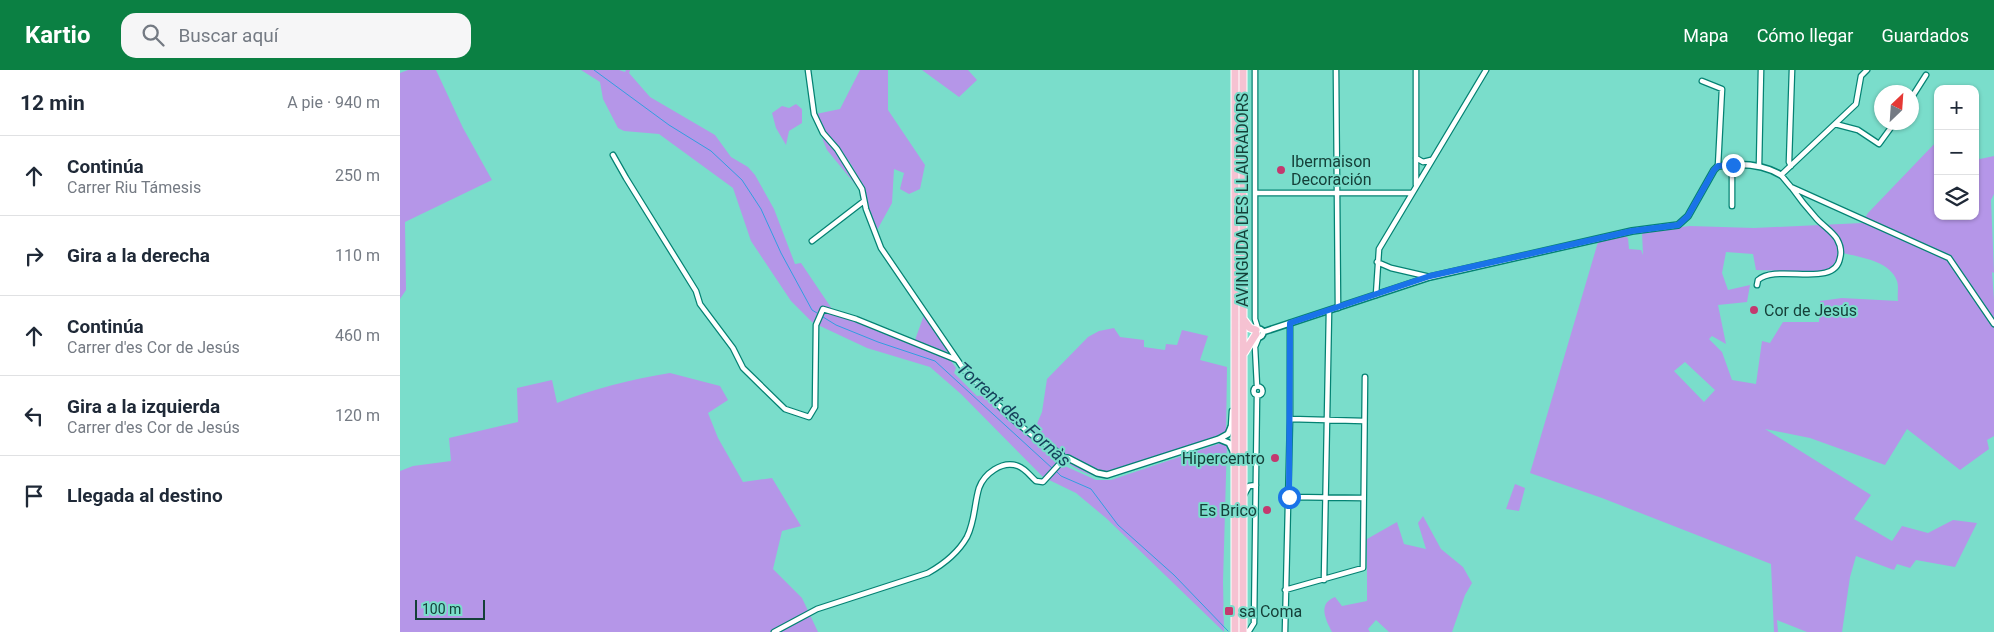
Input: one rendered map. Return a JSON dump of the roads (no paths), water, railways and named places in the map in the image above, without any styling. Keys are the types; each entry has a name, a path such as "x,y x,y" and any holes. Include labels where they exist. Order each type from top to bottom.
{"main road":[{"path":"1235,70 1235,632"},
{"path":"1243,70 1243,496 1247,632"},
{"path":"1243,319 1250,328 1258,332 1243,355"}],"street":[{"path":"808,70 814,114 823,133 837,149 862,189 872,229 881,248 966,371 1010,417 1032,435 1062,455 1062,461"},
{"name":"AVINGUDA DES LLAURADORS","path":"1247,632 1254,623 1256,485 1257,395 1254,390 1257,386 1255,348 1258,332 1255,318 1255,70"},
{"path":"1336,70 1338,308"},
{"path":"1416,70 1416,186"},
{"path":"1376,295 1379,249 1486,70"},
{"path":"1759,166 1762,70"},
{"path":"1791,166 1789,162 1792,70"},
{"path":"1780,175 1856,104 1862,70"},
{"path":"1862,76 1867,70"},
{"path":"1919,86 1926,74"},
{"path":"1258,332 1329,311 1430,276 1632,231 1678,225 1688,216 1718,166 1722,89 1702,81"},
{"path":"1835,124 1858,130 1879,144 1889,130"},
{"path":"614,155 626,178 696,291 700,304 733,348 743,368 785,409 809,417 813,413 815,407 816,324 823,309 958,360"},
{"path":"1416,158 1423,162 1431,160"},
{"path":"1732,165 1732,206"},
{"path":"1718,166 1759,166 1770,169 1780,175 1815,217 1836,237 1841,246 1840,262 1833,270 1824,274 1767,274 1758,280 1757,286"},
{"path":"1791,186 1949,258 1994,324"},
{"path":"1255,193 1412,193"},
{"path":"812,241 864,201"},
{"path":"1377,262 1391,268 1430,276"},
{"path":"1324,580 1329,311"},
{"path":"1285,632 1289,497 1290,323"},
{"path":"1285,590 1363,568 1365,377"},
{"path":"774,632 817,609 928,573 944,563 955,554 966,538 975,516 978,490 981,483 997,468 1010,464 1018,466 1026,470 1036,481 1045,481 1062,461 1068,458 1107,476 1219,439 1228,434 1231,427 1235,388"},
{"path":"1290,419 1364,421"},
{"path":"1219,439 1229,443 1235,457"},
{"path":"1243,496 1249,486 1256,485"},
{"path":"1289,497 1363,498"}],"waterway":[{"name":"Torrent des Fornàs","path":"594,70 669,125 711,151 742,180 761,209 781,253 812,310 817,313"},
{"name":"Torrent des Fornàs","path":"823,317 836,325 878,342 935,361 1053,469"},
{"name":"Torrent des Fornàs","path":"1056,471 1061,476 1091,489 1118,525 1174,575 1228,631"}],"place":[{"name":"Ibermaison Decoración","path":"1281,170"},
{"name":"Cor de Jesús","path":"1754,310"},
{"name":"Hipercentro","path":"1275,458"},
{"name":"Es Brico","path":"1267,510"},
{"name":"sa Coma","path":"1229,611"}]}
